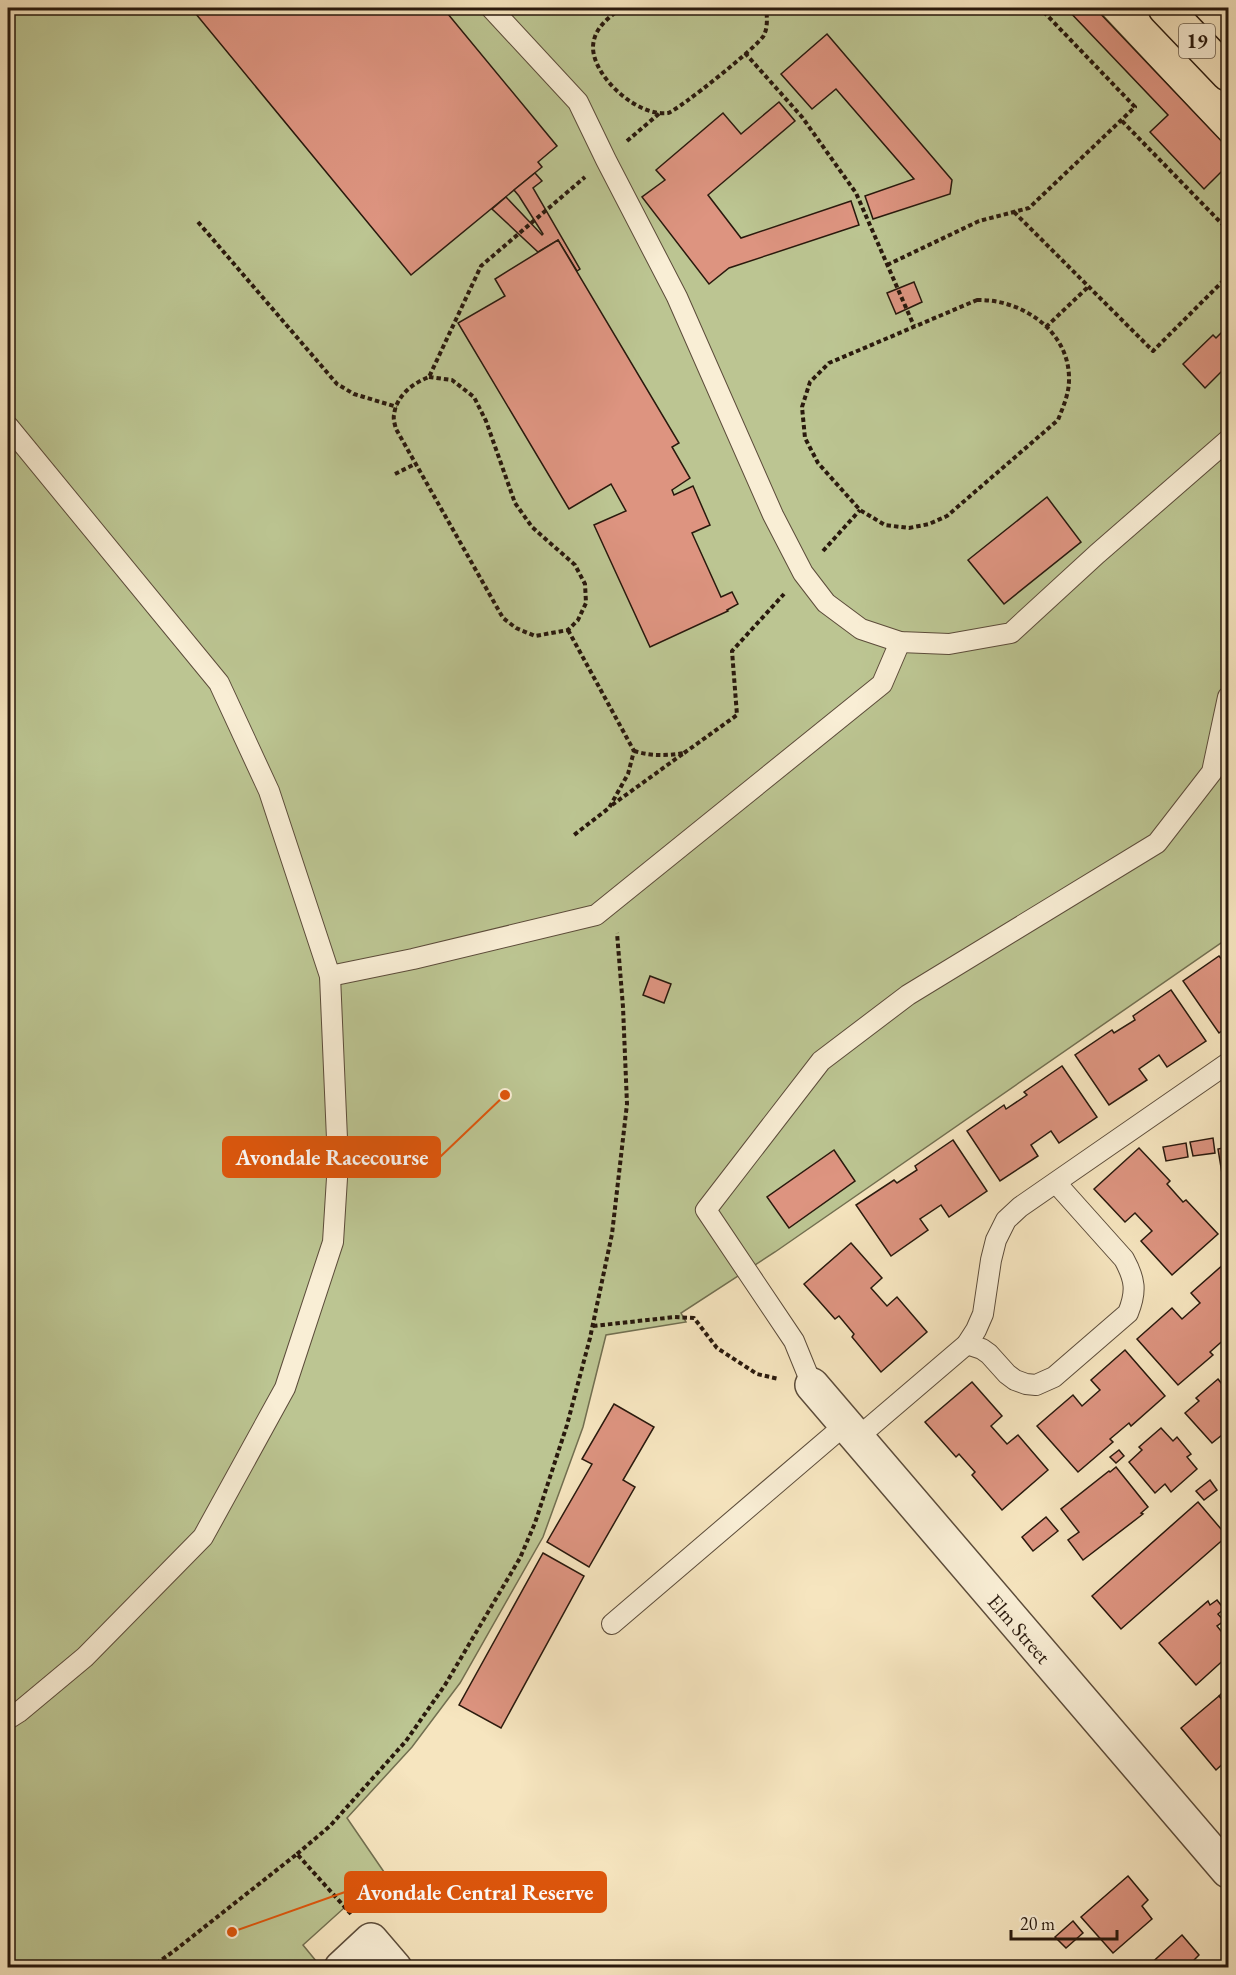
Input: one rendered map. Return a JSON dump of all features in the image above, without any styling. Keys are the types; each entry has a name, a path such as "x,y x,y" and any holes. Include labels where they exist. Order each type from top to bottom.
{"main road":[{"name":"19","path":"1165,8 1228,74"}],"street":[{"name":"Elm Street","path":"812,1385 1228,1871"},
{"path":"341,1968 371,1940 395,1968"}],"lane":[{"path":"491,8 578,102 677,297 773,515 803,573 826,603 861,629 900,642 949,644 1011,633 1097,554 1228,440"},
{"path":"8,426 219,683 269,791 330,976 338,1162 333,1242 285,1388 203,1537 85,1657 8,1719"},
{"path":"330,976 413,959 596,915 882,684 900,642"},
{"path":"812,1385 794,1341 706,1210 822,1061 908,995 1157,843 1212,772 1228,697"},
{"path":"612,1624 851,1431 967,1344 983,1314 996,1240 1006,1220 1020,1207 1228,1063"},
{"path":"967,1344 989,1354 1015,1380 1026,1384 1036,1384 1054,1377 1128,1313 1133,1300 1134,1287 1131,1272 1124,1259 1056,1183"}],"path":[{"path":"621,8 599,27 593,47 598,65 612,86 632,103 649,111 668,113 681,106 746,54 764,36 767,20 766,8"},
{"path":"887,266 979,221 1029,208 1135,107 1041,8"},
{"path":"746,54 802,117 856,193 914,326"},
{"path":"429,376 482,266 661,112"},
{"path":"1122,121 1228,230"},
{"path":"1014,212 1153,351 1228,276"},
{"path":"198,222 337,384 354,394 397,407"},
{"path":"1046,327 1088,286"},
{"path":"977,300 994,300 1016,306 1046,327 1060,343 1067,360 1069,381 1066,400 1058,420 947,516 929,524 909,528 885,525 860,510 818,463 805,438 802,407 810,382 829,363 914,326 977,300"},
{"path":"429,376 452,380 474,397 486,421 515,503 532,528 575,565 585,584 586,603 578,620 568,630 535,636 516,628 503,618 396,429 394,415 397,407 401,397 414,383 429,376"},
{"path":"395,474 415,464"},
{"path":"574,835 737,715 732,651 860,510"},
{"path":"568,630 634,751 628,774 609,808"},
{"path":"634,751 665,756 684,753"},
{"path":"150,1968 330,1826 406,1741 445,1685 520,1558 535,1522 567,1425 593,1326 612,1234 627,1104 623,1007 614,900"},
{"path":"593,1326 675,1317 694,1318 717,1348 757,1374 771,1377"},
{"path":"297,1854 346,1907"}],"green space":[{"path":"8,8 1096,8 1228,149 1228,938 775,1252 681,1313 686,1322 606,1335 583,1427 543,1537 460,1683 412,1747 347,1818 384,1872 303,1945 321,1967 8,1968"}],"building":[{"path":"191,8 443,8 557,146 538,162 542,167 411,275"},
{"path":"1066,8 1095,8 1228,148 1228,180 1221,172 1204,189 1150,132 1168,115"},
{"path":"827,34 952,180 950,194 873,219 865,196 914,179 836,89 812,109 781,74"},
{"path":"779,102 795,121 708,195 741,238 851,201 859,225 729,268 709,284 642,197 665,180 656,170 723,113 741,134"},
{"path":"535,173 542,181 533,188 580,269 577,271 558,240 538,252 492,209 506,197 542,235 514,190"},
{"path":"558,240 679,443 672,447 690,478 672,490 674,495 693,486 710,525 692,533 721,597 732,592 738,604 728,611 650,647 594,525 626,511 611,484 569,509 458,323 505,296 495,279"},
{"path":"914,282 922,302 896,314 887,293"},
{"path":"1228,326 1228,365 1205,388 1183,364 1213,335 1216,338"},
{"path":"1047,497 1081,542 1004,604 968,560"},
{"path":"1219,956 1223,961 1228,957 1228,1026 1219,1033 1183,981"},
{"path":"650,976 671,984 664,1003 643,995"},
{"path":"1171,990 1206,1041 1167,1067 1159,1055 1139,1069 1147,1080 1109,1105 1075,1055 1112,1030 1114,1033 1135,1020 1133,1016"},
{"path":"1062,1066 1097,1117 1059,1143 1051,1131 1031,1145 1038,1156 1000,1181 967,1131 1004,1105 1006,1109 1027,1095 1024,1092"},
{"path":"1213,1138 1215,1153 1193,1156 1190,1142"},
{"path":"953,1140 987,1191 949,1217 941,1205 920,1219 928,1230 891,1256 856,1205 894,1180 897,1183 917,1170 915,1166"},
{"path":"1186,1143 1188,1157 1166,1161 1163,1147"},
{"path":"1228,1147 1228,1210 1218,1149"},
{"path":"1139,1148 1170,1181 1167,1184 1183,1202 1186,1200 1218,1234 1172,1275 1141,1241 1152,1231 1135,1213 1125,1222 1094,1189"},
{"path":"834,1150 855,1181 789,1228 767,1197"},
{"path":"851,1243 882,1278 871,1288 887,1306 897,1297 927,1332 881,1372 852,1337 854,1334 839,1316 835,1319 804,1284"},
{"path":"1225,1263 1228,1267 1228,1336 1210,1352 1213,1355 1178,1385 1137,1339 1172,1308 1182,1319 1200,1303 1191,1293"},
{"path":"1125,1350 1165,1396 1131,1426 1129,1423 1110,1439 1113,1442 1078,1472 1037,1426 1073,1395 1082,1406 1100,1390 1091,1380"},
{"path":"1218,1379 1228,1392 1228,1442 1222,1435 1212,1443 1185,1413 1199,1401 1196,1398"},
{"path":"972,1382 1002,1416 991,1426 1007,1444 1018,1435 1048,1470 1002,1510 972,1475 975,1472 959,1454 956,1457 925,1422"},
{"path":"614,1404 654,1427 623,1480 635,1487 589,1567 547,1542 592,1464 582,1459"},
{"path":"1161,1428 1173,1441 1177,1437 1191,1454 1187,1457 1197,1469 1171,1492 1165,1484 1155,1493 1129,1462 1142,1450 1139,1447"},
{"path":"1119,1450 1124,1456 1116,1463 1110,1457"},
{"path":"1116,1467 1148,1507 1141,1513 1143,1514 1083,1560 1068,1540 1079,1532 1061,1509"},
{"path":"1210,1480 1217,1490 1204,1500 1196,1491"},
{"path":"1198,1502 1227,1536 1121,1629 1092,1596"},
{"path":"1046,1517 1058,1531 1033,1551 1022,1537"},
{"path":"543,1553 584,1576 501,1728 459,1705"},
{"path":"1217,1600 1224,1609 1218,1614 1224,1621 1217,1626 1228,1640 1228,1656 1196,1685 1159,1643 1208,1601 1210,1605"},
{"path":"1228,1687 1228,1707 1219,1696"},
{"path":"1219,1696 1228,1707 1228,1759 1216,1770 1181,1728"},
{"path":"1128,1876 1148,1900 1142,1906 1152,1919 1113,1953 1081,1917"},
{"path":"1073,1921 1083,1933 1066,1948 1055,1937"},
{"path":"1182,1935 1199,1955 1193,1961 1198,1968 1146,1968"}],"place":[{"name":"Avondale Racecourse","path":"505,1095"},
{"name":"Avondale Central Reserve","path":"232,1932"}]}
